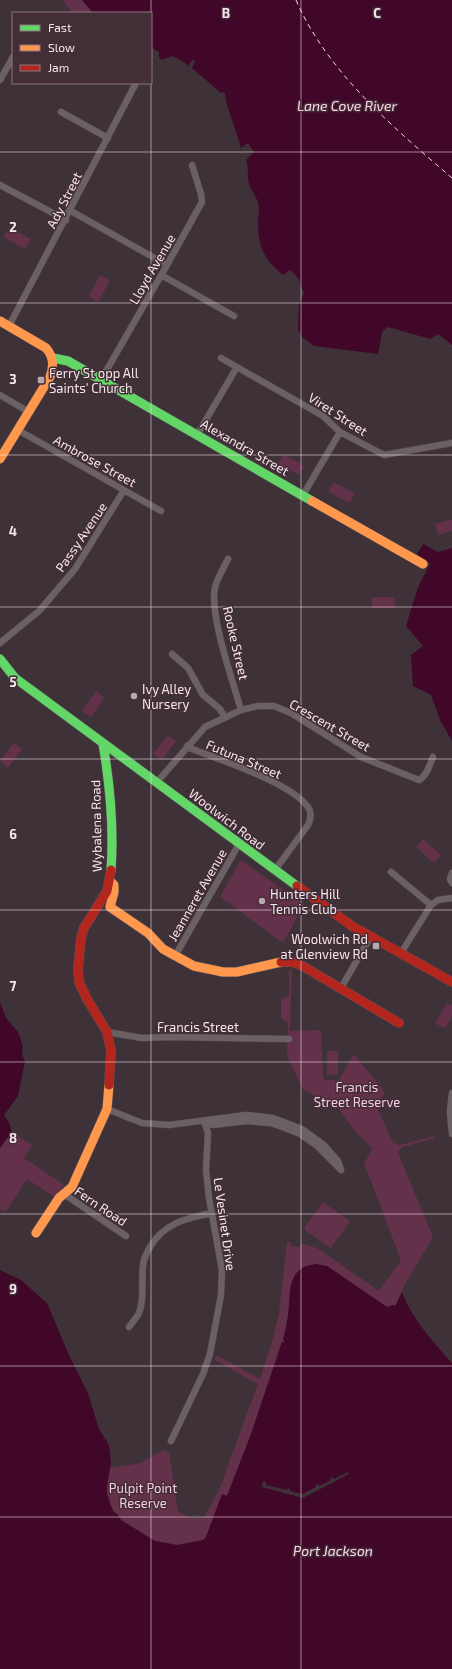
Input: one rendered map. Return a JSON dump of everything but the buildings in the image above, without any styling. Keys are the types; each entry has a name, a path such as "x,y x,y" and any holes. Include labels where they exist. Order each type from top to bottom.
{"street":[{"path":"0,80 12,59"},
{"name":"Ady Street","path":"9,326 66,220 135,84"},
{"path":"61,112 108,138"},
{"name":"Lloyd Avenue","path":"100,380 202,202 192,165"},
{"path":"0,185 66,220"},
{"path":"70,211 167,265"},
{"path":"161,275 234,316"},
{"path":"0,321 43,345 53,358 54,365 50,377 0,459"},
{"name":"Alexandra Street","path":"53,358 68,361 423,564"},
{"name":"Viret Street","path":"221,358 323,416 340,432 384,455 452,443"},
{"path":"197,435 237,367"},
{"path":"0,396 29,412"},
{"name":"Ambrose Street","path":"18,430 160,511"},
{"path":"303,495 340,432"},
{"name":"Passy Avenue","path":"0,643 39,611 75,569 124,490"},
{"name":"Rooke Street","path":"228,558 215,586 215,606 223,647 241,710"},
{"path":"172,654 188,668 203,695 220,709 225,718"},
{"name":"Woolwich Road","path":"0,659 15,678 335,914 452,982"},
{"name":"Crescent Street","path":"157,782 205,727 241,710 258,706 274,706 291,713 361,757 419,780 422,779 427,771 433,757"},
{"name":"Wybalena Road","path":"36,1233 64,1194 72,1187 107,1108 111,1051 107,1032 87,999 79,982 78,969 79,949 82,933 107,891 110,881 112,852 108,783 103,744"},
{"name":"Futuna Street","path":"187,746 262,777 292,793 309,808 311,816 308,825 275,870"},
{"name":"Jeanneret Avenue","path":"175,956 239,844"},
{"path":"391,872 431,904"},
{"path":"452,873 450,879 452,883"},
{"path":"110,881 114,885 114,892 110,907 148,933 163,950 194,966 222,972 254,969 279,962 292,962 301,965 399,1022"},
{"path":"401,953 431,904 438,900 452,898"},
{"path":"340,988 371,936"},
{"name":"Francis Street","path":"107,1032 142,1038 169,1036 289,1039"},
{"path":"452,1093 450,1112 452,1134"},
{"path":"107,1108 142,1123 169,1125 246,1115 273,1118 302,1129 324,1145 338,1161 341,1170 316,1145 300,1134 272,1123 246,1120 213,1126 204,1121"},
{"name":"Le Vesinet Drive","path":"171,1441 203,1374 210,1354 218,1321 221,1295 222,1270 206,1170 208,1132 204,1121"},
{"name":"Fern Road","path":"64,1194 126,1236"},
{"path":"129,1327 138,1314 142,1296 143,1265 146,1255 158,1235 168,1226 180,1220 212,1213"}],"green space":[{"path":"63,0 82,0 92,12 71,12"},
{"path":"9,227 31,239 25,249 4,237"},
{"path":"100,275 110,281 98,302 89,296"},
{"path":"283,454 304,466 299,475 278,464"},
{"path":"334,482 355,494 349,503 328,492"},
{"path":"452,520 452,531 438,535 435,524"},
{"path":"372,597 395,597 395,608 372,608"},
{"path":"96,691 104,698 91,717 82,711"},
{"path":"168,735 176,741 162,760 153,754"},
{"path":"14,743 22,749 8,768 0,761"},
{"path":"423,839 441,855 434,863 416,847"},
{"name":"Hunters Hill Tennis Club","path":"241,860 304,905 283,943 220,897"},
{"name":"Francis Street Reserve","path":"289,970 292,970 290,1031 321,1030 323,1080 339,1080 354,1054 385,1092 377,1107 393,1143 400,1145 434,1136 435,1138 403,1147 398,1153 433,1237 404,1286 395,1307 393,1305 387,1307 327,1266 297,1272 291,1283 288,1315 283,1339 285,1342 282,1342 251,1434 227,1496 222,1495 206,1537 203,1540 177,1545 155,1541 121,1520 113,1511 107,1490 110,1468 141,1463 163,1450 169,1453 178,1511 190,1518 204,1518 219,1490 258,1384 215,1360 216,1355 260,1379 273,1339 279,1313 287,1242 291,1243 291,1246 300,1247 301,1243 317,1248 379,1291 401,1260 364,1163 373,1149 354,1130 338,1108 303,1089 287,1056 288,1022 281,1019 281,1000 289,995"},
{"path":"447,1003 452,1005 452,1016 445,1029 435,1023"},
{"path":"327,1051 338,1051 338,1074 327,1075"},
{"path":"12,1132 32,1145 24,1158 64,1185 55,1197 27,1179 6,1212 0,1209 0,1148"},
{"path":"322,1203 350,1221 331,1248 305,1230 305,1227"}],"water":[{"name":"Lane Cove River","path":"82,0 452,0 452,345 438,334 430,339 388,327 382,332 378,354 314,346 302,337 298,329 299,305 304,293 296,276 290,270 283,275 276,269 266,257 260,243 258,228 259,206 249,184 246,160 254,152 248,143 241,148 224,92 221,93 192,68 195,61 192,60 188,67 187,64 172,56 162,60 159,57 159,52 152,48 152,12 92,12"},
{"path":"423,544 438,552 452,548 452,741 440,720 431,695 413,686 411,655 423,646 406,626 418,587 430,564 417,554"},
{"path":"0,1002 6,1018 18,1032 23,1046 22,1055 25,1061 18,1096 4,1115 9,1122 12,1132 0,1148"},
{"name":"Port Jackson","path":"316,1264 327,1266 387,1307 393,1305 395,1306 402,1292 417,1321 452,1363 452,1669 0,1669 0,1270 21,1280 47,1303 69,1355 88,1393 99,1429 109,1445 111,1463 107,1494 113,1511 121,1520 155,1541 177,1545 203,1540 206,1537 222,1494 227,1496 251,1434 282,1342 285,1342 283,1340 288,1318 292,1282 299,1270 306,1266"}],"pier":[{"path":"348,1472 349,1474 303,1498 262,1487 263,1481 266,1482 266,1485 287,1490 288,1488 290,1491 302,1494 316,1487 315,1485 318,1484 319,1486 331,1480 330,1478 332,1477 334,1479"}],"ferry route":[{"path":"296,0 309,26 325,51 344,75 385,119 452,178"}],"traffic: fast":[{"path":"53,358 68,361 312,501"},
{"path":"0,659 15,678 297,886"},
{"path":"103,744 111,807 111,870"}],"traffic: slow":[{"path":"0,321 46,348 51,355 53,365 50,377 0,459"},
{"path":"312,501 423,564"},
{"path":"110,881 114,885 114,892 110,907 148,933 163,949 194,966 223,972 237,972 281,962"},
{"path":"36,1233 59,1198 72,1187 107,1109 109,1085"}],"traffic: jam":[{"path":"109,1085 111,1051 107,1032 87,999 79,982 78,969 81,938 84,928 107,891 111,870"},
{"path":"297,886 352,926 452,982"},
{"path":"281,962 292,962 301,965 399,1023"}],"place":[{"name":"Ferry St opp All Saints' Church","path":"41,380"},
{"name":"Ivy Alley Nursery","path":"134,696"},
{"name":"Hunters Hill Tennis Club","path":"262,901"},
{"name":"Woolwich Rd at Glenview Rd","path":"376,946"}],"park label":[{"name":"Pulpit Point Reserve","path":"143,1496"}]}
